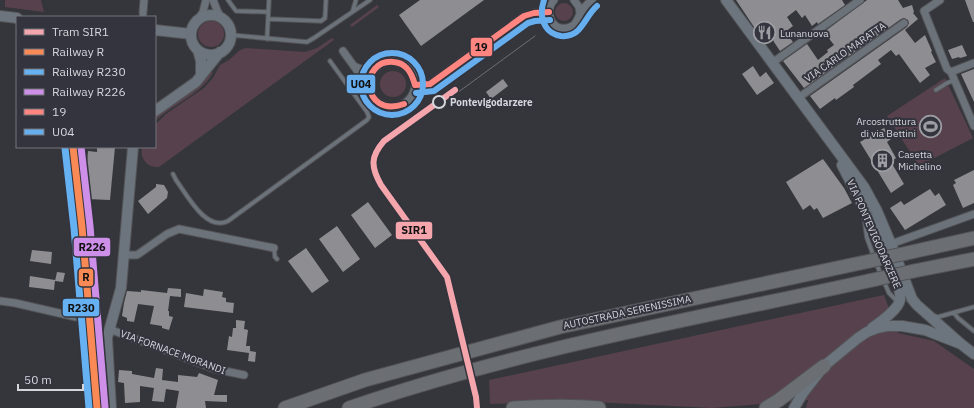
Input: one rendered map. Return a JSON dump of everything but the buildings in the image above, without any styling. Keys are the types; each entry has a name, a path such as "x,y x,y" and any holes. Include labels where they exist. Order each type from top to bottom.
{"highway":[{"name":"AUTOSTRADA SERENISSIMA","path":"285,408 365,380 560,326 974,238"},
{"name":"AUTOSTRADA SERENISSIMA","path":"348,408 456,375 569,345 974,258"},
{"path":"766,408 824,366"},
{"path":"513,408 599,408"}],"main road":[{"name":"VIA PONTEVIGODARZERE","path":"726,0 864,187 892,244 912,299 917,306 961,344"},
{"path":"156,110 192,85 230,42 231,35 228,25 221,18 210,15 199,18 192,28 191,34 194,46 198,50 209,55 220,52"},
{"path":"0,16 16,18"},
{"path":"156,30 191,34"},
{"path":"198,50 201,61 201,75"},
{"path":"109,329 121,288 133,148"},
{"name":"VIA PONTEVIGODARZERE","path":"794,408 803,393 824,366 894,310 899,303 900,294 898,284 864,208 834,148"},
{"path":"867,332 887,326 916,327 961,344 974,354"},
{"name":"VIA FORNACE MORANDI","path":"109,329 107,346 111,408"}],"street":[{"path":"143,13 144,0"},
{"path":"199,18 203,12 206,0"},
{"path":"213,0 221,18"},
{"path":"554,0 548,12 551,21 556,26 563,28 570,27 576,23 583,8 592,0"},
{"path":"574,0 579,7 580,14"},
{"path":"772,63 860,0"},
{"path":"940,0 924,12 947,69 951,72 955,80 974,126"},
{"path":"415,85 430,84 524,16 534,12 548,12"},
{"name":"VIA CARLO MARATTA","path":"798,98 904,23"},
{"path":"343,51 369,87"},
{"path":"391,61 406,65 411,71 415,85 410,99 397,107 389,107 376,101 371,95 369,80 377,67 391,61"},
{"path":"951,72 974,63"},
{"path":"354,66 360,69 377,67"},
{"path":"892,244 974,214"},
{"path":"124,255 136,256 169,232 179,229 274,248"},
{"path":"0,302 15,303 76,317"},
{"name":"VIA FORNACE MORANDI","path":"109,329 215,369 244,375"}],"lane":[{"path":"228,0 236,11 268,12"},
{"path":"267,39 269,0"},
{"path":"268,19 321,21 325,18 326,0"},
{"path":"352,11 356,0"},
{"path":"231,35 302,42 309,41 370,0"},
{"path":"173,174 175,179 204,217 217,223 224,223 228,221 368,120 369,117 367,112 330,61"},
{"path":"936,90 955,80"},
{"path":"274,248 275,256 278,259"},
{"path":"928,316 938,317 974,307"},
{"path":"954,313 974,331"}],"shaded area":[{"path":"5,0 41,0 44,12 5,7"},
{"path":"564,3 570,6 573,12 570,18 564,21 558,18 555,12 558,6"},
{"path":"377,5 379,7 352,27 350,25"},
{"path":"211,21 220,25 224,34 220,43 211,47 202,43 198,34 202,25"},
{"path":"332,38 334,40 159,167 151,166 143,159 142,148 156,148 156,124 166,114 204,88 213,78 220,65 229,60 240,50 246,48 305,52 317,48"},
{"path":"393,71 402,75 406,84 402,93 393,97 384,93 380,84 384,75"},
{"path":"211,72 213,73 208,81 194,93 156,120 156,117 192,91"},
{"name":"Arcostruttura di via Bettini","path":"945,78 973,138 919,166 887,116"},
{"path":"884,295 898,333 934,341 974,369 974,408 806,408 808,400 712,408 573,401 490,404 489,380"}],"tram line":[{"path":"457,93 535,36"},
{"name":"SIR1","path":"455,90 384,141 374,157 374,167 375,173 381,185 447,277 476,397 477,408"}],"rail line":[{"name":"R230","path":"65,148 74,228 89,408"},
{"name":"R","path":"73,148 82,227 97,408"},
{"name":"R226","path":"81,148 90,226 105,407"}],"transit line":[{"name":"U04","path":"544,0 542,7 544,24 550,32 561,36 574,34 597,6"},
{"name":"19","path":"415,85 430,84 524,16 534,13 549,12"},
{"name":"U04","path":"416,93 434,91 528,23 550,20"},
{"name":"U04","path":"392,53 404,55 414,62 421,72 423,84 421,96 414,106 404,113 392,115 380,113 370,106 363,96 361,84 363,72 370,62 380,55 392,53"},
{"name":"19","path":"404,104 390,106 379,103 373,96 370,87 370,77 375,69 383,63 394,62 402,64 406,67 415,85"}],"place":[{"name":"Lunanuova","path":"764,33"},
{"name":"Pontevigodarzere","path":"439,102"},
{"name":"Arcostruttura di via Bettini","path":"931,127"},
{"name":"Casetta Michelino","path":"883,160"}]}
